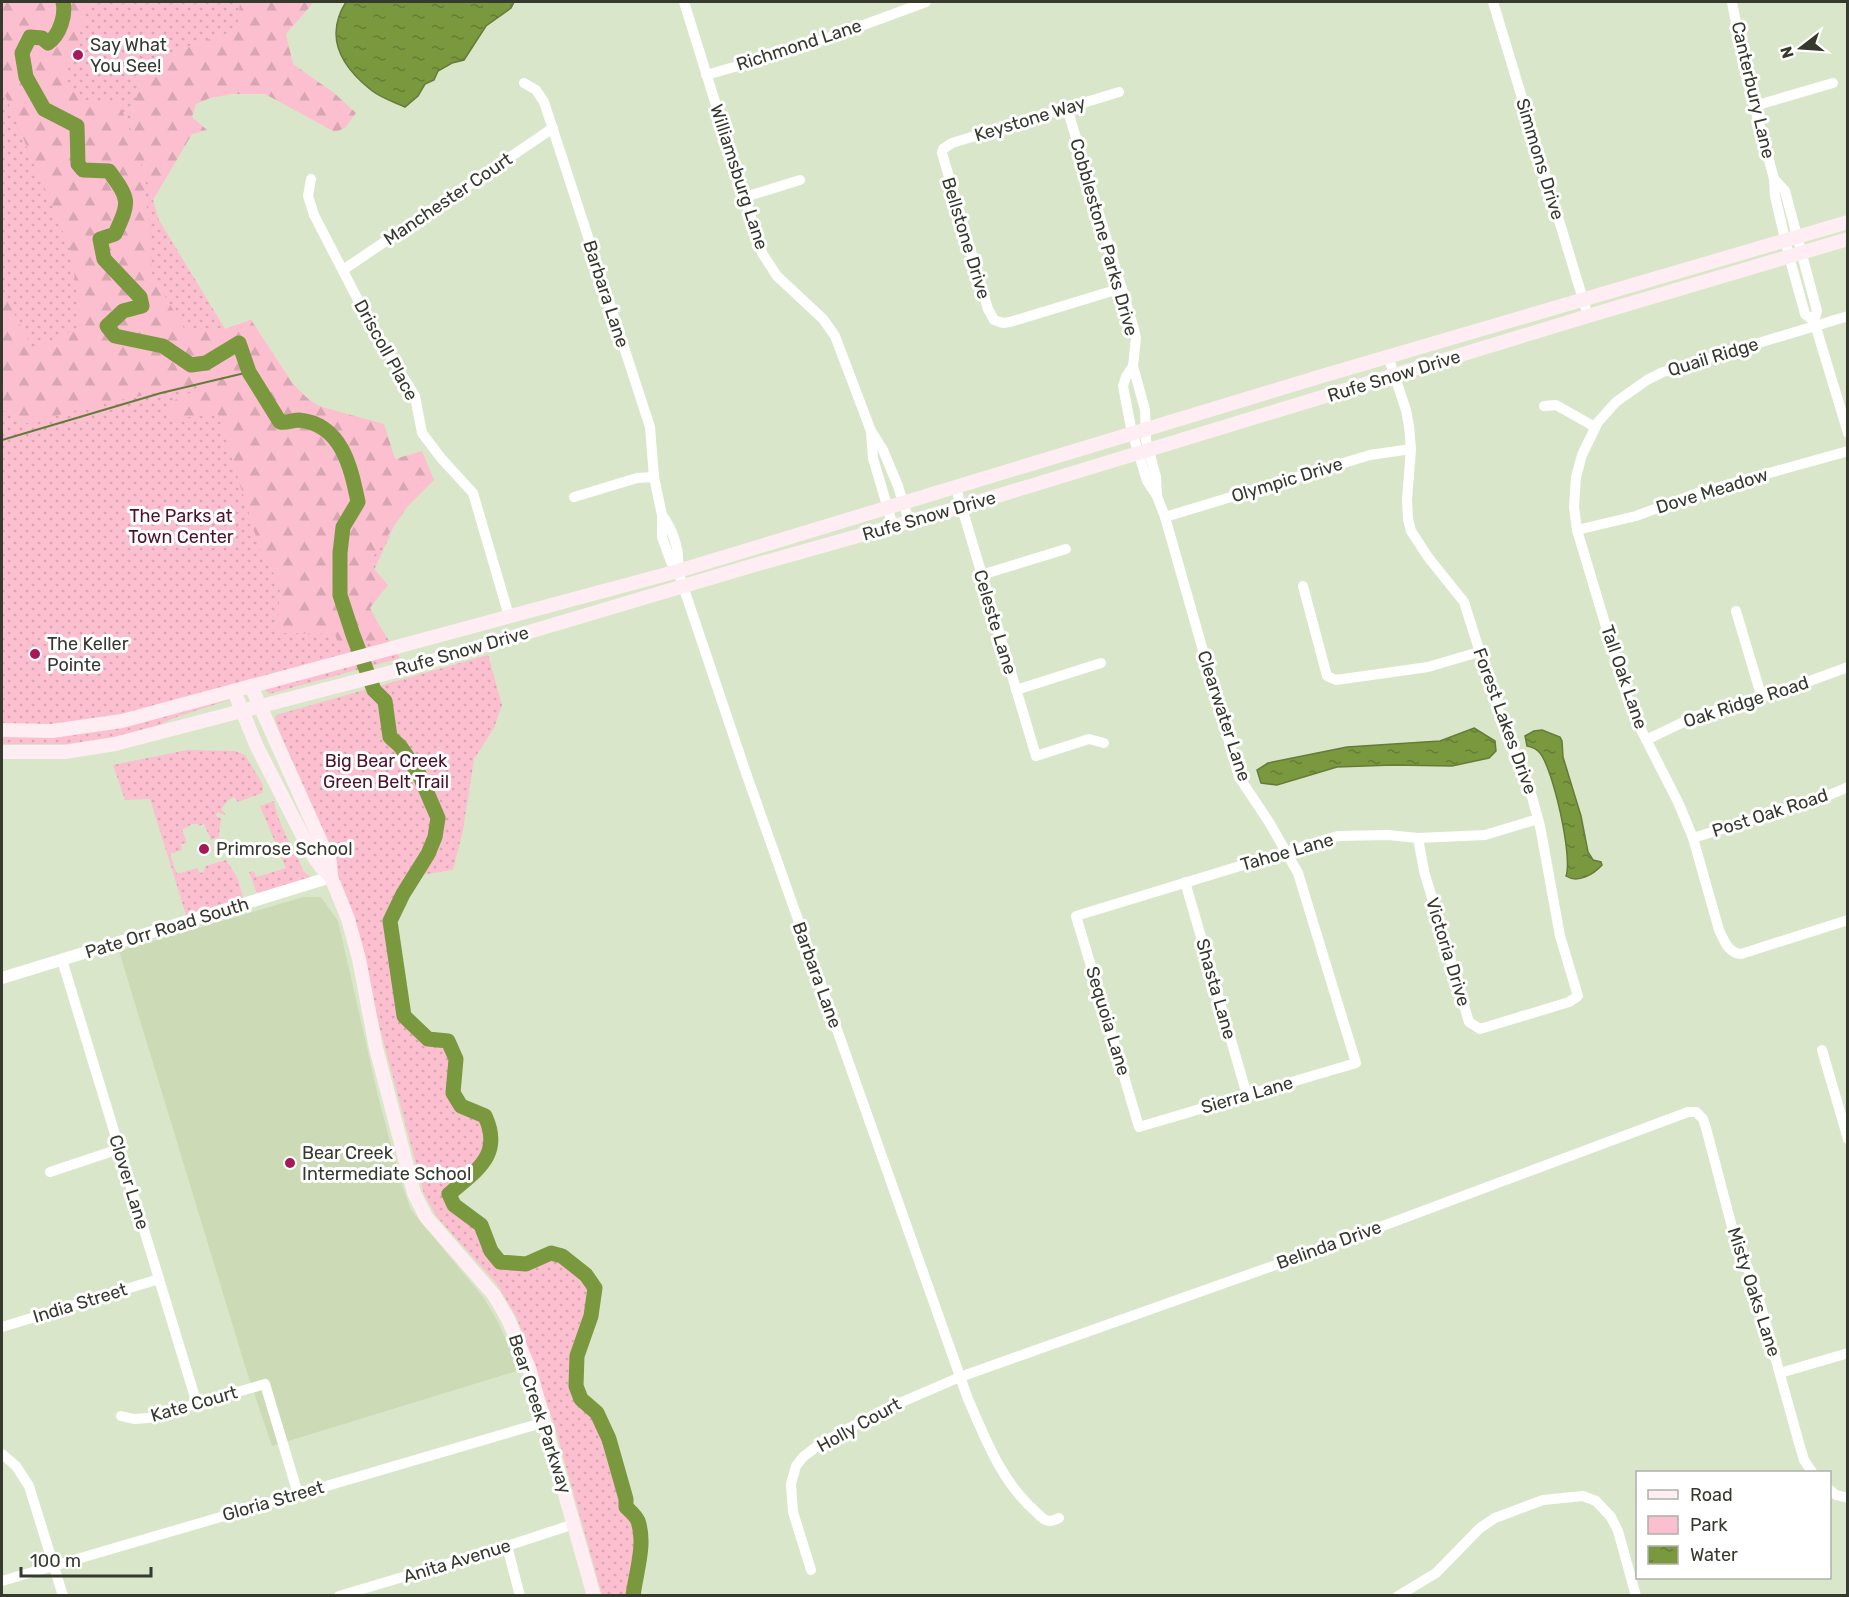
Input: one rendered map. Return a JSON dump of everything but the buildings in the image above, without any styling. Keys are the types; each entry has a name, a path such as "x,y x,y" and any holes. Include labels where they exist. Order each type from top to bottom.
{"main road":[{"name":"Rufe Snow Drive","path":"2,730 52,731 86,728 122,721 678,571 956,488 1394,376 1588,316 1793,246 1848,222"},
{"name":"Rufe Snow Drive","path":"2,752 65,752 115,744 415,666 961,507 1388,356 1583,299 1793,246 1848,239"},
{"name":"Bear Creek Parkway","path":"251,686 330,862 331,877 354,939 376,1048 414,1193 426,1217 494,1295 508,1319 529,1368 594,1596"},
{"name":"Bear Creek Parkway","path":"234,691 257,747 312,854 331,877"}],"street":[{"name":"Williamsburg Lane","path":"684,2 762,253 777,276 823,319 835,336 871,431 883,450 909,521"},
{"name":"Richmond Lane","path":"706,75 801,48 926,2"},
{"name":"Simmons Drive","path":"1493,2 1588,316"},
{"name":"Canterbury Lane","path":"1732,2 1754,106 1774,179 1785,191 1793,246 1817,311 1814,323 1848,433"},
{"name":"Barbara Lane","path":"524,83 536,90 544,102 650,427 654,477 662,515 662,537 671,562 678,571 746,773 960,1377 991,1451 1011,1485 1040,1516 1051,1521 1059,1518"},
{"path":"1754,106 1833,83"},
{"name":"Keystone Way","path":"943,149 952,143 1119,92"},
{"name":"Cobblestone Parks Drive","path":"1067,108 1136,338 1133,366 1145,410 1141,442"},
{"name":"Manchester Court","path":"343,270 553,128"},
{"name":"Bellstone Drive","path":"943,149 943,160 984,297 991,317 998,323 1010,322 1122,288"},
{"name":"Driscoll Place","path":"311,179 308,196 314,215 370,323 415,396 422,432 441,458 473,492 509,616"},
{"path":"745,197 800,180"},
{"name":"Quail Ridge","path":"1595,427 1616,402 1634,387 1663,372 1814,323 1848,316"},
{"name":"Forest Lakes Drive","path":"1388,356 1406,410 1411,449 1407,500 1411,531 1428,557 1464,602 1507,738 1521,767 1538,819 1553,904 1578,996"},
{"name":"Cobblestone Parks Drive","path":"1133,366 1126,377 1124,386 1141,442"},
{"path":"1544,406 1556,405 1595,427"},
{"name":"Tall Oak Lane","path":"1595,427 1582,455 1576,477 1574,507 1577,530 1632,710 1678,802 1693,838 1719,930 1725,943 1734,952 1742,954 1848,920"},
{"name":"Williamsburg Lane","path":"871,431 873,458 893,526"},
{"name":"Clearwater Lane","path":"1141,442 1147,481 1157,496 1165,517 1239,777 1298,873 1356,1063"},
{"name":"Olympic Drive","path":"1165,517 1370,455 1411,449"},
{"name":"Dove Meadow","path":"1577,530 1636,516 1698,493 1848,451"},
{"path":"574,497 637,478 654,477"},
{"name":"Celeste Lane","path":"956,488 1036,756 1089,739 1104,743"},
{"path":"981,574 1066,549"},
{"path":"1303,586 1327,676 1336,680 1428,667 1479,652"},
{"path":"1736,611 1761,695"},
{"path":"1016,690 1101,663"},
{"name":"Oak Ridge Road","path":"1646,740 1696,716 1796,686 1848,667"},
{"name":"Post Oak Road","path":"1693,838 1827,796 1848,787"},
{"name":"Tahoe Lane","path":"1076,916 1338,836 1388,835 1418,838 1485,835 1538,819"},
{"name":"Victoria Drive","path":"1418,838 1424,871 1469,1022 1480,1029 1569,1002 1578,996"},
{"name":"Pate Orr Road South","path":"2,978 331,877"},
{"name":"Shasta Lane","path":"1185,882 1247,1095"},
{"name":"Sequoia Lane","path":"1076,916 1139,1127"},
{"name":"Clover Lane","path":"62,960 198,1404"},
{"path":"1821,1050 1848,1139"},
{"name":"Sierra Lane","path":"1139,1127 1356,1063"},
{"name":"Belinda Drive","path":"960,1377 1348,1239 1688,1112 1696,1112"},
{"name":"Misty Oaks Lane","path":"1696,1112 1703,1119 1706,1128 1732,1227 1757,1292 1802,1452 1811,1471"},
{"path":"50,1172 119,1149"},
{"name":"India Street","path":"2,1327 159,1279"},
{"path":"1780,1373 1848,1353"},
{"name":"Holly Court","path":"811,1570 794,1512 791,1492 793,1475 802,1458 820,1444 881,1411 960,1377"},
{"name":"Kate Court","path":"121,1416 134,1419 148,1418 266,1384 298,1494"},
{"name":"Gloria Street","path":"2,1581 545,1422"},
{"path":"2,1454 16,1466 29,1486 63,1596"},
{"path":"1831,1491 1836,1495 1848,1498"},
{"path":"1398,1596 1436,1573 1480,1528 1494,1518 1543,1500 1583,1496 1596,1501 1611,1517 1618,1531 1636,1596"},
{"name":"Anita Avenue","path":"339,1596 574,1524"},
{"path":"507,1546 520,1596"}],"shaded area":[{"name":"Bear Creek Intermediate School","path":"304,897 321,897 338,921 378,1096 401,1182 411,1210 483,1297 497,1320 520,1370 272,1446 246,1369 119,951"}],"green space":[{"name":"The Parks at Town Center","path":"2,2 243,2 240,3 238,30 145,61 130,123 159,220 225,329 251,320 291,381 311,401 322,407 405,492 391,533 363,594 364,602 400,658 269,694 264,689 158,725 114,737 68,744 2,744"},
{"path":"2,2 89,2 73,58 62,83 84,100 119,102 135,144 130,123 145,61 237,30 240,3 314,2 286,34 293,64 334,93 356,113 345,128 335,132 265,94 232,94 210,98 196,104 192,117 207,130 192,134 153,200 141,162 152,274 185,330 225,329 251,320 295,387 315,405 384,424 395,459 422,451 434,480 407,507 369,563 388,585 370,608 386,637 340,650 335,634 277,633 280,585 260,549 218,414 171,419 167,404 214,381 105,403 24,424 2,410 2,291 33,349 80,327 72,253 2,88"},
{"name":"Big Bear Creek Green Belt Trail","path":"488,655 502,705 494,728 474,759 463,830 453,870 414,876 390,921 404,1016 428,1039 448,1041 456,1059 453,1093 461,1106 485,1116 489,1130 489,1151 477,1169 450,1194 454,1204 481,1225 491,1251 500,1262 526,1264 551,1253 562,1256 586,1275 595,1288 591,1312 577,1359 576,1383 581,1396 596,1412 606,1430 618,1467 626,1507 637,1519 641,1534 635,1595 602,1595 555,1427 517,1318 496,1283 437,1217 424,1194 374,1006 275,719 276,715"},
{"path":"187,750 235,751 245,755 263,785 262,793 238,802 234,797 228,800 221,809 226,815 217,812 216,816 222,819 219,837 211,840 204,824 199,826 192,824 182,830 187,843 181,844 182,850 170,854 177,874 197,868 200,873 206,866 226,860 238,879 243,898 187,918 150,799 125,800 113,765"},
{"path":"274,801 287,837 304,872 310,876 307,880 263,895 257,893 249,872 254,871 256,877 286,868 260,806"}],"water":[{"path":"346,2 514,2 511,8 486,26 464,60 452,63 438,71 434,80 425,84 418,96 405,107 371,90 345,61 339,50 337,27"},
{"path":"1474,728 1495,741 1496,751 1489,758 1452,766 1337,767 1277,785 1261,783 1257,770 1268,763 1347,747 1440,741"},
{"path":"1542,730 1560,737 1562,741 1563,757 1581,816 1588,852 1593,860 1601,862 1602,865 1595,872 1581,878 1566,876 1567,851 1551,776 1540,753 1527,746 1525,736"}],"waterway":[{"path":"63,2 63,19 56,35 48,43 42,38 30,37 22,53 26,77 44,109 77,126 78,164 83,170 109,171 121,188 126,201 115,234 100,239 104,259 140,297 142,306 123,311 107,326 115,336 163,346 191,365 206,363 239,343 249,372 280,422 299,420 314,423 335,439 348,462 358,502 343,527 340,553 340,595 374,690 385,701 390,737 400,746 419,774 438,818 435,837 428,854 403,894 390,921 404,1016 428,1039 448,1041 456,1059 453,1093 461,1106 485,1116 490,1130 491,1141 484,1161 449,1194 454,1205 481,1225 491,1251 500,1262 526,1264 551,1253 562,1256 586,1275 595,1288 591,1316 577,1356 576,1386 581,1399 597,1413 609,1439 626,1499 626,1507 638,1521 641,1549 633,1596"},
{"path":"2,440 161,393 249,372"}],"place":[{"name":"Say What You See!","path":"78,55"},
{"name":"The Keller Pointe","path":"35,654"},
{"name":"Primrose School","path":"204,849"},
{"name":"Bear Creek Intermediate School","path":"290,1163"}]}
